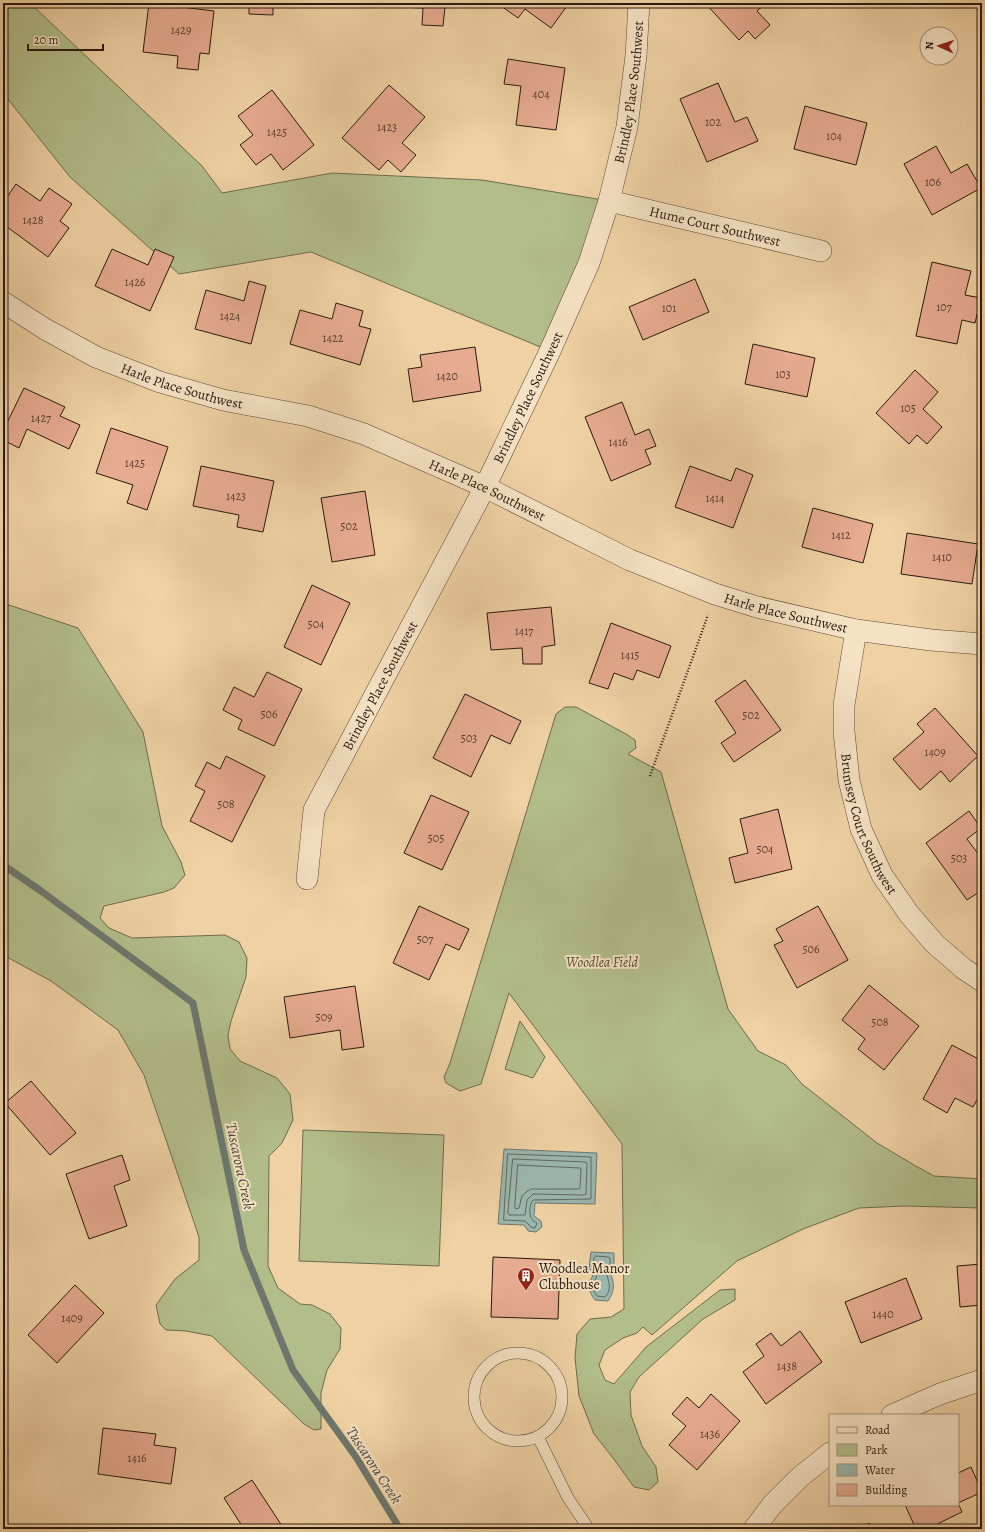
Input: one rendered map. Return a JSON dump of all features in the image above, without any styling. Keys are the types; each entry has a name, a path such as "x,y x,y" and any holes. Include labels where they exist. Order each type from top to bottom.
{"street":[{"name":"Brindley Place Southwest","path":"307,879 314,810 485,487 550,351 589,263 609,201 627,127 636,56 639,3"},
{"name":"Hume Court Southwest","path":"609,201 821,251"},
{"name":"Harle Place Southwest","path":"3,302 45,329 96,357 160,382 223,400 308,416 364,434 485,487 630,560 715,594 757,608 856,630 931,640 982,644"},
{"name":"Brumsey Court Southwest","path":"856,630 844,705 844,732 849,780 861,829 882,875 908,914 935,944 964,969 982,981"},
{"path":"894,1414 940,1394 982,1380"},
{"path":"754,1529 772,1505 800,1477 829,1454"}],"lane":[{"path":"516,1353 536,1356 552,1368 562,1386 562,1408 559,1415 550,1428 538,1437 522,1441 514,1441 498,1437 483,1424 478,1414 474,1399 474,1392 479,1377 492,1361 501,1356 516,1353"},
{"path":"538,1437 568,1498 589,1529"}],"path":[{"path":"650,776 715,594"}],"green space":[{"path":"3,3 30,3 202,166 222,193 332,173 482,180 609,201 550,351 311,252 179,274 70,177 3,93"},
{"path":"3,603 78,628 143,732 162,826 181,862 185,875 174,888 164,892 104,906 100,918 109,928 132,938 225,935 239,942 247,958 246,977 231,1021 228,1035 230,1049 240,1061 277,1078 290,1094 293,1120 282,1143 269,1156 268,1266 278,1288 300,1304 312,1305 330,1314 341,1328 340,1349 327,1370 321,1393 321,1429 314,1430 304,1424 212,1336 186,1331 166,1330 160,1324 156,1305 175,1279 199,1260 199,1237 144,1075 118,1030 51,981 3,955"},
{"name":"Woodlea Field","path":"565,707 576,707 635,740 636,748 628,754 661,772 728,1009 758,1051 786,1065 802,1084 877,1143 914,1165 934,1176 982,1179 982,1208 905,1206 859,1208 803,1229 737,1261 652,1335 643,1327 637,1333 623,1338 605,1350 599,1365 605,1380 614,1384 646,1347 720,1290 735,1289 735,1300 703,1319 639,1377 630,1392 631,1415 642,1446 656,1467 658,1482 649,1490 634,1487 594,1434 579,1396 575,1358 577,1334 590,1319 611,1317 624,1309 622,1144 509,993 481,1084 460,1091 446,1083 444,1077 450,1063 556,714"},
{"path":"520,1021 545,1057 533,1078 505,1069"},
{"path":"303,1130 444,1135 439,1266 299,1261"}],"water":[{"path":"504,1149 597,1153 595,1204 535,1203 534,1216 541,1221 542,1227 536,1232 528,1231 524,1225 498,1224"},
{"path":"591,1252 614,1253 614,1269 611,1275 613,1288 612,1295 608,1301 595,1300 591,1294 590,1282 593,1275 589,1268"}],"building":[{"path":"149,3 214,11 209,54 200,53 198,70 177,68 178,56 143,52"},
{"path":"249,3 273,3 273,15 249,14"},
{"path":"401,3 460,3 460,7 445,7 443,26 422,25 423,8 400,7"},
{"path":"497,3 569,3 551,28 525,9 518,18"},
{"path":"705,3 766,3 757,11 770,25 755,39 748,31 739,40"},
{"path":"982,3 982,7 955,4"},
{"path":"508,59 565,68 556,130 516,125 521,86 504,84"},
{"path":"718,83 735,122 747,117 758,141 707,162 680,99"},
{"path":"389,85 425,117 402,143 416,155 401,172 388,160 379,170 342,138"},
{"path":"272,90 314,145 283,170 271,154 256,165 240,145 253,135 238,116"},
{"path":"805,106 867,123 856,165 794,149"},
{"path":"936,146 951,173 967,164 981,188 932,215 904,164"},
{"path":"16,184 40,201 49,188 72,204 60,221 69,228 48,257 3,224 3,203"},
{"path":"112,249 148,265 155,249 174,257 150,311 95,286"},
{"path":"932,262 971,271 965,295 981,298 975,323 962,320 957,344 916,336"},
{"path":"695,279 709,312 643,340 629,307"},
{"path":"249,281 266,286 251,344 195,329 206,290 244,301"},
{"path":"336,303 363,311 359,326 371,329 360,365 290,344 300,310 332,319"},
{"path":"753,344 815,358 807,397 745,384"},
{"path":"475,347 481,391 413,402 408,369 422,367 420,355"},
{"path":"915,370 938,392 923,409 942,427 927,444 917,435 909,444 876,413"},
{"path":"24,388 65,407 60,416 80,425 69,449 27,429 19,448 3,440 3,431"},
{"path":"622,402 635,435 649,429 656,446 645,450 651,464 611,481 585,417"},
{"path":"111,428 168,447 147,510 127,503 133,485 96,473"},
{"path":"201,466 274,481 263,532 237,527 239,515 193,506"},
{"path":"690,466 731,481 736,468 753,475 733,528 675,507"},
{"path":"365,491 375,555 332,562 321,498"},
{"path":"813,508 873,524 863,563 802,547"},
{"path":"907,533 978,544 972,584 901,574"},
{"path":"312,585 350,603 321,665 284,647"},
{"path":"551,607 555,645 542,647 542,664 523,664 522,648 491,650 487,613"},
{"path":"611,623 671,646 659,678 637,670 633,680 614,673 608,689 589,683"},
{"path":"267,672 302,689 274,746 238,729 242,720 223,710 234,687 254,697"},
{"path":"745,680 781,730 734,762 721,743 736,733 715,701"},
{"path":"465,694 521,721 510,744 491,735 471,777 433,758"},
{"path":"935,708 978,756 950,782 941,771 920,790 893,759 924,732 917,724"},
{"path":"226,756 265,776 232,842 190,821 205,791 195,786 207,762 220,769"},
{"path":"431,795 469,812 442,870 404,853"},
{"path":"778,809 792,869 735,883 729,858 748,853 740,819"},
{"path":"969,811 981,828 967,839 982,859 982,890 967,900 926,843"},
{"path":"419,906 469,929 459,950 446,944 429,980 393,963"},
{"path":"818,906 848,960 797,988 774,945 783,941 776,929"},
{"path":"869,985 919,1026 884,1070 858,1049 865,1039 842,1020"},
{"path":"355,986 364,1047 342,1050 340,1030 290,1038 284,997"},
{"path":"952,1045 982,1061 982,1100 978,1098 973,1107 955,1098 947,1113 923,1099"},
{"path":"31,1081 76,1133 50,1155 5,1103"},
{"path":"122,1155 130,1180 114,1186 127,1226 89,1239 66,1174"},
{"name":"Woodlea Manor Clubhouse","path":"493,1257 560,1260 558,1319 491,1317"},
{"path":"982,1264 982,1305 960,1307 957,1266"},
{"path":"906,1278 922,1319 861,1343 845,1302"},
{"path":"75,1285 104,1313 57,1363 28,1335"},
{"path":"800,1331 822,1362 766,1404 743,1372 764,1356 756,1344 771,1333 781,1346"},
{"path":"3,1339 5,1385 3,1385"},
{"path":"711,1394 740,1421 697,1470 669,1445 686,1426 672,1414 687,1397 699,1408"},
{"path":"103,1428 156,1434 154,1445 176,1448 171,1484 98,1474"},
{"path":"971,1467 982,1492 959,1503 959,1473"},
{"path":"252,1480 284,1529 244,1529 224,1498"},
{"path":"959,1505 962,1512 927,1529 916,1529 905,1506"},
{"path":"869,1523 875,1529 863,1529"}],"waterway":[{"name":"Tuscarora Creek","path":"3,865 41,891 193,1003 244,1250 293,1370 356,1457 400,1529"}],"place":[{"name":"Woodlea Manor Clubhouse","path":"526,1291"}]}
